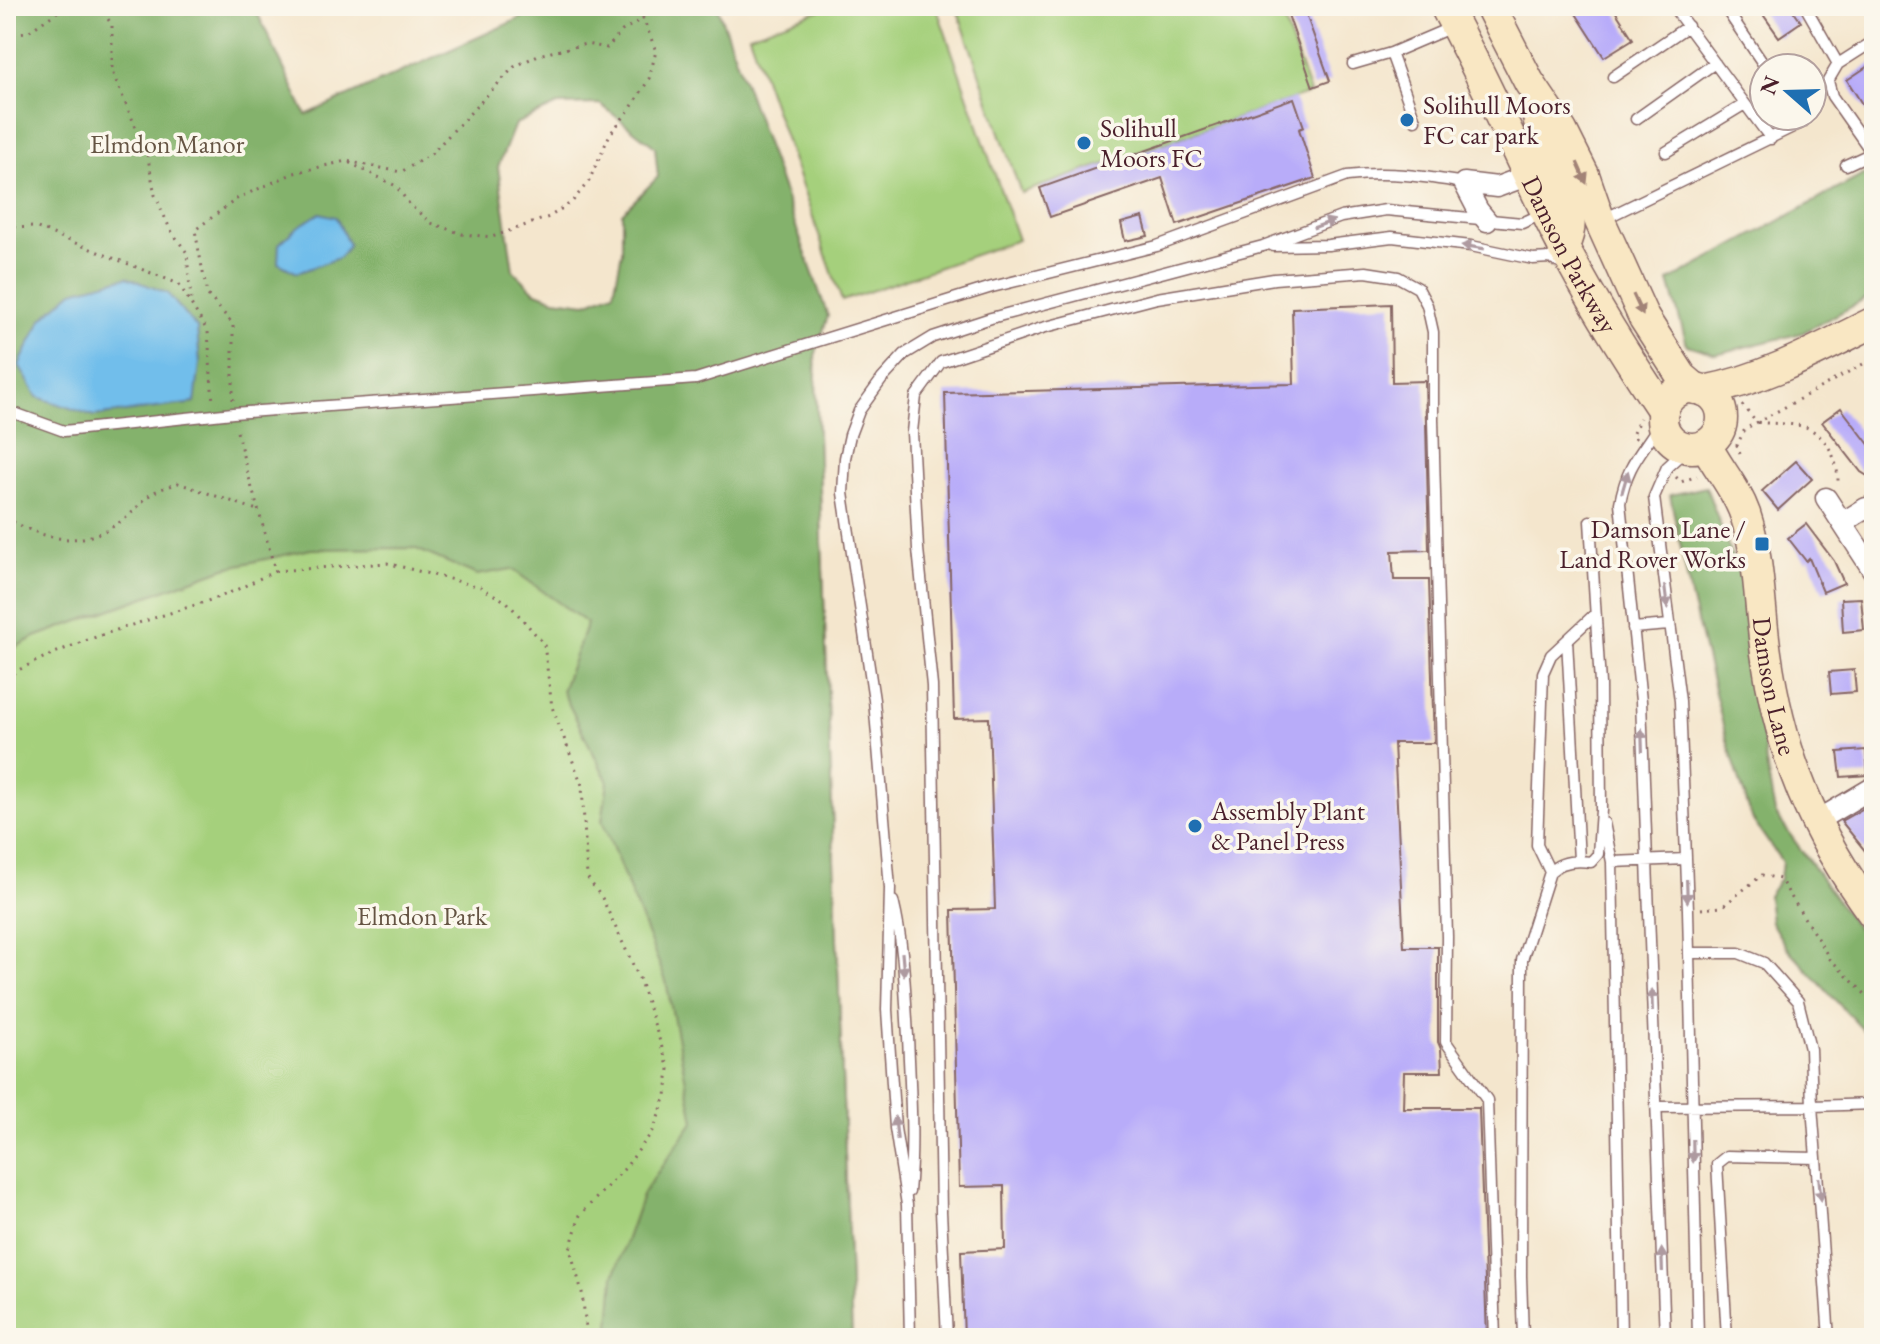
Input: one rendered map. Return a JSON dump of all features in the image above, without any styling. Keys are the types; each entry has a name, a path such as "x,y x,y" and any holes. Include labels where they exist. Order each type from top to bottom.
{"street":[{"name":"Damson Parkway","path":"1490,6 1529,82 1562,131 1584,175 1603,227 1644,318 1682,377 1700,390"},
{"name":"Damson Parkway","path":"1450,16 1529,175 1558,214 1557,252 1583,281 1663,414"},
{"path":"1529,82 1547,150 1567,196 1558,214 1603,227"},
{"path":"1464,183 1497,187 1529,175"},
{"path":"1464,183 1487,221"},
{"path":"1773,372 1705,439 1669,438 1664,428 1663,414 1676,394 1731,386 1773,372 1874,322"},
{"path":"1700,390 1719,405 1705,439"},
{"name":"Damson Lane","path":"1705,439 1738,495 1750,528 1769,674 1790,763 1832,854 1874,915"},
{"path":"1826,498 1874,572"},
{"path":"1842,523 1866,508"},
{"path":"1815,822 1874,787"}],"lane":[{"path":"1686,6 1677,12 1771,139"},
{"path":"1724,6 1755,52"},
{"path":"1805,6 1838,64"},
{"path":"1353,64 1391,53 1450,16"},
{"path":"1613,77 1688,26"},
{"path":"1846,165 1873,152 1832,96 1828,81 1838,64 1874,41"},
{"path":"1391,53 1415,120"},
{"path":"1636,119 1715,63"},
{"path":"1666,152 1745,104"},
{"path":"1603,227 1782,132"},
{"path":"6,410 64,431 233,413 696,379 992,287 1157,246 1347,176 1377,172 1404,173 1464,183"},
{"path":"907,1205 895,1128 887,1010 890,888 874,700 843,493 845,458 859,411 905,354 933,337 991,318 1263,246 1341,217 1386,210 1522,223 1558,214"},
{"path":"1263,246 1328,245 1392,237 1471,246 1533,259 1557,252"},
{"path":"947,1338 941,1195 932,686 918,549 912,432 916,396 941,362 1042,328 1157,298 1274,279 1366,272 1398,277 1418,288 1427,305 1433,332 1447,937 1446,1042 1487,1100 1495,1338"},
{"path":"1663,414 1632,462 1624,479 1620,503 1641,701 1665,1338"},
{"path":"1698,1338 1680,701 1654,497 1667,467 1705,439"},
{"path":"1523,1338 1522,960 1550,872 1556,866 1579,860 1591,862 1598,854 1601,810 1600,684 1590,521"},
{"path":"1550,872 1537,845 1543,673 1551,655 1595,614"},
{"path":"1633,628 1669,625"},
{"path":"1567,640 1579,860"},
{"path":"1601,810 1612,862 1621,1338"},
{"path":"1612,862 1686,859"},
{"path":"890,888 900,931 909,1054 911,1165 907,1205 910,1338"},
{"path":"1689,953 1739,953 1764,963 1798,1001 1810,1049 1829,1338"},
{"path":"1656,1107 1874,1104"},
{"path":"1727,1338 1717,1164 1727,1156 1816,1158"}],"path":[{"path":"6,34 28,32 66,6"},
{"path":"99,6 112,25 112,72 147,153 155,195 170,229 187,253 191,305"},
{"path":"275,571 233,413 233,324 207,294 195,230 238,198 294,173 346,161 401,172 431,154 514,67 538,55 586,44 607,48 622,31 643,18 656,51 649,79 610,134 589,181 572,202 549,217 492,237 462,234 431,223 410,205 396,186 346,161"},
{"path":"6,228 35,227 179,284 208,332 214,415"},
{"path":"1826,498 1838,485 1838,469 1836,458 1824,442 1807,427 1756,422 1874,358"},
{"path":"6,518 20,526 68,541 102,534 151,494 178,483 261,511"},
{"path":"6,677 61,650 222,596 275,571 387,563 480,587 507,602 544,644 552,707 582,785 587,877 602,898 639,978 669,1069 666,1096 653,1131 625,1168 580,1215 570,1249 582,1292 587,1338"},
{"path":"1688,910 1722,907 1762,875 1780,879 1830,959 1874,1003"}],"green space":[{"name":"Elmdon Manor","path":"6,6 254,6 306,115 547,6 717,6 828,316 815,356 852,1338 609,1338 614,1276 643,1193 694,1121 666,981 602,821 608,782 562,691 587,623 512,569 477,575 414,548 311,549 225,568 35,637 6,652","holes":["600,104 655,147 658,177 622,213 622,252 614,292 586,303 555,299 534,291 513,270 498,167 515,124 558,105"]},
{"path":"831,6 936,6 1018,240 842,301 749,35"},
{"name":"Solihull Moors FC","path":"956,6 1279,6 1310,93 1021,193"},
{"path":"1874,169 1874,295 1802,333 1716,354 1687,345 1669,281"},
{"name":"Elmdon Park","path":"815,356 852,1338 6,1338 6,419"},
{"path":"1706,487 1743,585 1775,813 1852,922 1874,946 1874,1042 1786,947 1771,922 1768,896 1780,879 1782,862 1752,819 1726,737 1691,597 1670,495"}],"water":[{"path":"320,213 336,217 349,245 339,258 297,273 278,263 279,244 296,228"},
{"path":"127,277 167,293 197,328 200,363 195,403 94,416 37,397 19,365 42,319 73,291"}],"building":[{"path":"1285,6 1303,6 1330,81 1313,87"},
{"path":"1571,6 1612,6 1633,39 1604,57"},
{"path":"1757,6 1790,6 1801,22 1779,37"},
{"path":"1874,62 1874,123 1847,80"},
{"path":"1294,98 1304,127 1299,129 1315,178 1177,225 1162,178 1050,217 1040,188"},
{"path":"1143,217 1148,236 1125,241 1121,223"},
{"name":"Assembly Plant & Panel Press","path":"1391,304 1392,382 1425,381 1429,550 1392,551 1394,580 1429,580 1434,743 1394,743 1404,947 1438,947 1438,1042 1442,1072 1404,1072 1403,1108 1479,1108 1487,1338 964,1338 961,1251 1005,1249 1004,1186 959,1187 952,910 995,909 989,718 954,719 945,393 1294,384 1292,308"},
{"path":"1841,408 1874,451 1874,480 1861,472 1822,422"},
{"path":"1796,461 1812,479 1778,510 1762,491"},
{"path":"1806,524 1834,561 1844,583 1823,592 1809,558 1806,561 1788,538"},
{"path":"1861,598 1864,630 1843,632 1841,599"},
{"path":"1854,670 1856,692 1831,694 1829,672"},
{"path":"1866,750 1868,775 1841,777 1838,752"},
{"path":"1864,808 1874,824 1874,862 1841,821"}],"place":[{"name":"Solihull Moors FC car park","path":"1407,120"},
{"name":"Solihull Moors FC","path":"1084,143"},
{"name":"Damson Lane / Land Rover Works","path":"1762,544"},
{"name":"Assembly Plant & Panel Press","path":"1195,826"}]}
